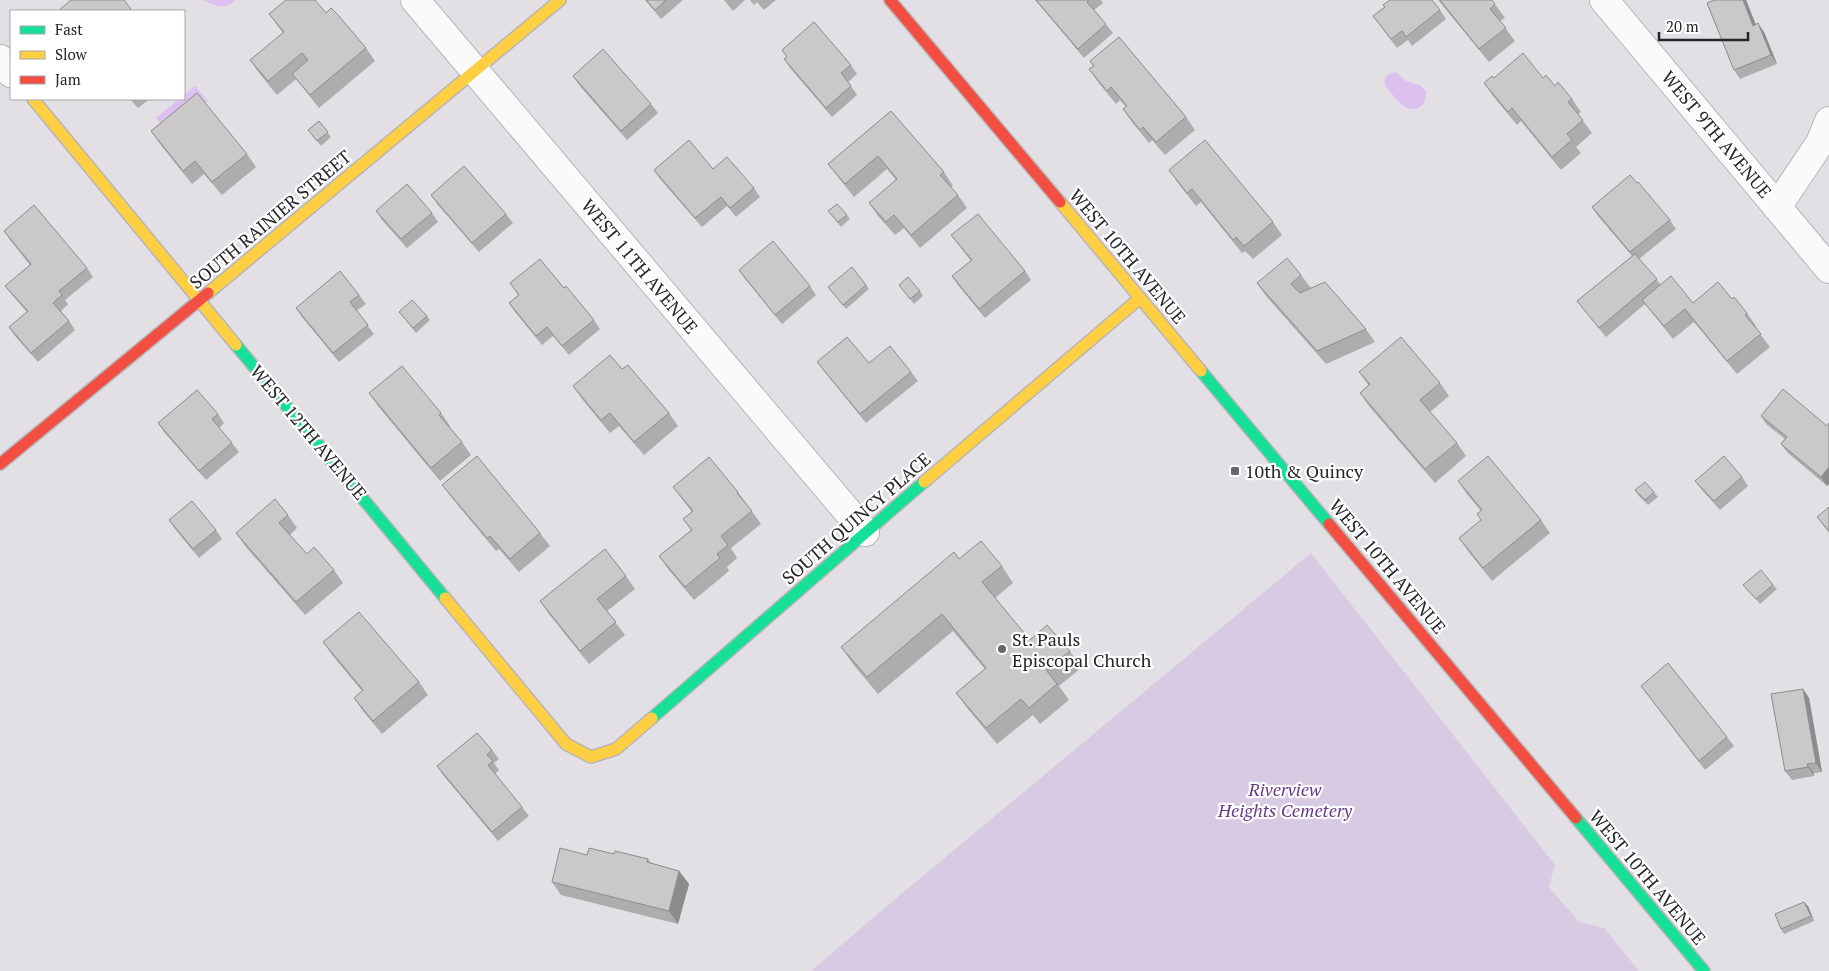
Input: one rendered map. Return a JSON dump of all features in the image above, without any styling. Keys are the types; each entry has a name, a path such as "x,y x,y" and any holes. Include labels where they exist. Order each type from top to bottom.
{"street":[{"name":"WEST 11TH AVENUE","path":"415,0 865,532"},
{"name":"SOUTH RAINIER STREET","path":"0,464 560,0"},
{"name":"WEST 10TH AVENUE","path":"890,0 1704,971"},
{"name":"WEST 9TH AVENUE","path":"1604,0 1829,269"},
{"path":"0,59 10,72"},
{"name":"WEST 12TH AVENUE","path":"34,100 566,744 591,757"},
{"path":"1778,207 1820,143 1829,121"},
{"name":"SOUTH QUINCY PLACE","path":"591,757 616,749 865,532 1140,298"}],"green space":[{"name":"Riverview Heights Cemetery","path":"1311,553 1555,865 1549,887 1579,922 1604,928 1639,971 811,971 894,900"}],"shaded area":[{"path":"203,0 235,0 224,6 215,5"},
{"path":"1396,72 1406,81 1420,85 1426,91 1424,103 1419,108 1411,109 1405,107 1385,85 1386,77 1390,73"},
{"path":"195,86 208,101 168,133 156,118 178,100 185,100 185,94"}],"building":[{"path":"71,0 124,0 131,9 130,10 59,10"},
{"path":"286,0 315,0 326,13 331,8 366,48 310,95 292,74 308,60 302,53 268,81 250,60 284,32 269,14"},
{"path":"646,0 666,0 655,10"},
{"path":"1036,0 1089,0 1087,2 1106,24 1078,49"},
{"path":"1390,0 1432,0 1440,10 1406,37 1402,31 1391,39 1373,16 1385,7 1383,5"},
{"path":"1440,0 1492,0 1495,4 1490,9 1506,28 1479,49"},
{"path":"1714,0 1743,0 1753,26 1758,23 1771,55 1734,70 1707,3"},
{"path":"814,22 851,65 841,73 851,86 826,108 784,59 787,57 782,50"},
{"path":"1119,37 1186,117 1156,142 1143,127 1140,130 1123,109 1127,106 1111,87 1107,91 1089,69 1094,66 1090,61"},
{"path":"603,49 651,104 621,131 573,76"},
{"path":"1523,53 1543,78 1546,75 1555,86 1558,82 1572,99 1568,102 1583,120 1567,134 1572,140 1552,157 1512,108 1508,112 1484,83 1492,76 1494,78"},
{"path":"197,93 247,154 212,182 195,161 183,171 151,131"},
{"path":"891,111 944,172 940,175 958,195 911,235 894,215 886,222 869,203 897,179 878,156 845,184 828,164"},
{"path":"319,121 328,132 317,141 308,130"},
{"path":"689,140 713,169 727,157 754,188 730,208 721,197 695,218 654,170"},
{"path":"1205,140 1273,222 1244,246 1236,237 1233,240 1192,189 1187,193 1169,170"},
{"path":"464,166 506,214 472,243 431,195"},
{"path":"1630,175 1670,220 1630,252 1592,207"},
{"path":"407,184 432,213 401,239 376,211"},
{"path":"837,204 847,215 838,222 828,211"},
{"path":"34,205 87,268 59,291 62,295 53,303 69,321 31,353 9,327 28,311 5,286 31,264 4,231"},
{"path":"978,214 1025,271 979,309 952,276 972,260 951,235"},
{"path":"773,241 810,286 775,315 739,270"},
{"path":"1635,254 1657,279 1599,328 1577,301"},
{"path":"1287,258 1301,275 1291,284 1300,293 1325,282 1366,329 1317,351 1257,283"},
{"path":"540,259 564,288 566,286 594,320 562,346 547,327 536,336 509,303 519,295 510,283"},
{"path":"852,267 866,285 843,305 828,287"},
{"path":"340,271 359,295 350,302 368,325 333,353 296,308"},
{"path":"1671,276 1693,303 1718,282 1732,299 1734,297 1747,313 1745,315 1761,334 1727,361 1685,309 1664,326 1642,300"},
{"path":"908,277 920,291 910,299 899,285"},
{"path":"412,300 427,316 413,328 399,312"},
{"path":"847,337 869,363 890,346 911,372 860,414 817,362"},
{"path":"1401,337 1440,383 1420,400 1457,443 1425,469 1360,393 1370,384 1359,372"},
{"path":"610,355 622,369 628,365 669,413 634,442 610,413 601,420 573,386"},
{"path":"402,366 462,442 431,468 369,393"},
{"path":"1783,389 1827,426 1829,423 1829,467 1821,477 1781,444 1787,437 1761,416"},
{"path":"197,390 218,414 212,419 232,443 199,471 158,423"},
{"path":"477,456 540,533 510,559 490,536 487,538 442,485"},
{"path":"1488,456 1541,520 1483,568 1459,538 1481,520 1477,514 1482,510 1458,481"},
{"path":"1724,456 1742,477 1714,501 1695,481"},
{"path":"709,457 752,511 721,536 728,545 717,554 720,558 685,587 659,556 692,530 683,519 693,511 673,487"},
{"path":"1645,482 1654,492 1645,500 1635,490"},
{"path":"275,499 288,515 279,523 307,554 314,547 334,570 296,602 236,533"},
{"path":"192,501 216,530 193,549 169,520"},
{"path":"1829,507 1829,531 1817,517"},
{"name":"St. Pauls Episcopal Church","path":"981,541 1002,566 982,582 1030,640 1047,625 1070,651 1046,670 1057,684 1029,708 1021,699 986,728 956,693 986,668 942,614 867,677 841,647 954,552 959,559"},
{"path":"605,549 626,576 597,599 616,622 580,651 540,601"},
{"path":"1761,570 1773,585 1756,599 1743,585"},
{"path":"359,612 419,682 373,721 354,698 363,690 323,642"},
{"path":"1668,663 1727,737 1699,761 1641,686"},
{"path":"1803,689 1816,763 1807,764 1808,767 1785,771 1771,694"},
{"path":"477,733 492,750 487,755 493,761 488,765 522,807 492,832 437,766"},
{"path":"560,848 587,855 589,848 614,854 615,851 648,859 647,862 679,871 669,911 552,882"},
{"path":"1804,902 1811,916 1781,929 1775,914"}],"traffic: fast":[{"path":"236,345 445,598"},
{"path":"1201,371 1329,524"},
{"path":"652,718 924,482"},
{"path":"1576,818 1704,971"}],"traffic: slow":[{"path":"208,293 560,0"},
{"path":"34,100 236,345"},
{"path":"1060,202 1201,371"},
{"path":"924,482 1140,298"},
{"path":"445,598 566,744 591,757 616,749 652,718"}],"traffic: jam":[{"path":"890,0 1060,202"},
{"path":"0,464 208,293"},
{"path":"1329,524 1576,818"}],"place":[{"name":"10th & Quincy","path":"1235,471"},
{"name":"St. Pauls Episcopal Church","path":"1002,649"}]}
